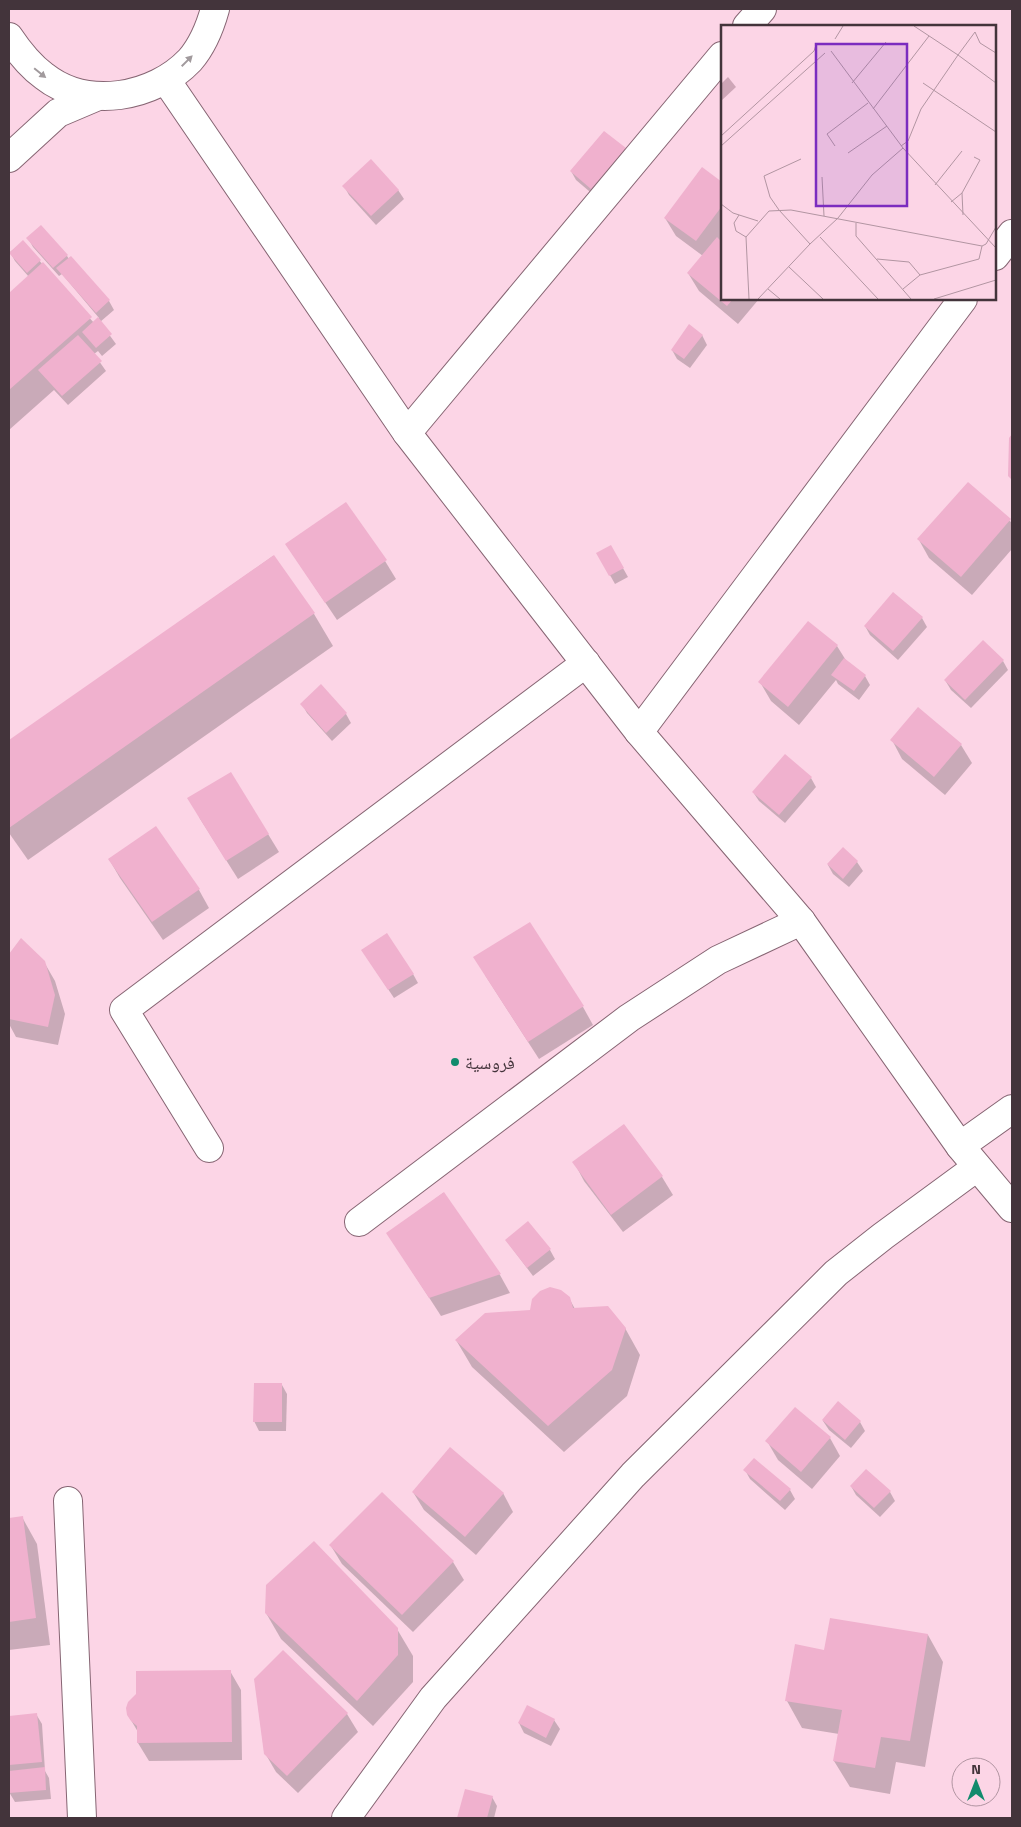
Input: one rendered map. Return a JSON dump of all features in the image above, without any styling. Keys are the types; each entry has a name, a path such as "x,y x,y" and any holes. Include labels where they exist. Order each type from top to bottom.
{"street":[{"path":"9,37 24,59 45,78 70,90 98,96 134,93 166,80 191,59 208,32 215,9"},
{"path":"748,25 762,9"},
{"path":"407,433 721,57"},
{"path":"166,80 407,433 639,732 801,921 968,1157 1012,1208"},
{"path":"9,158 58,113 98,96"},
{"path":"996,255 1012,234"},
{"path":"639,732 962,300"},
{"path":"209,1148 124,1010 586,663"},
{"path":"359,1222 629,1018 718,960 801,921"},
{"path":"346,1818 433,1698 633,1475 836,1273 882,1236 968,1157 1012,1110"},
{"path":"68,1502 82,1818"}],"building":[{"path":"604,131 626,148 591,189 570,171"},
{"path":"371,159 399,190 371,216 342,186"},
{"path":"702,167 721,181 721,207 696,241 664,218"},
{"path":"41,225 68,255 53,268 26,238"},
{"path":"717,237 721,241 721,300 732,300 727,306 687,273"},
{"path":"23,240 41,260 27,273 9,253"},
{"path":"71,256 110,300 96,313 56,268"},
{"path":"43,262 92,317 9,390 9,293"},
{"path":"98,317 112,334 96,348 82,332"},
{"path":"689,324 703,335 684,359 671,350"},
{"path":"78,335 102,361 62,396 38,370"},
{"path":"1012,434 1012,480 1008,476 1009,438"},
{"path":"968,482 1011,519 961,577 917,539"},
{"path":"346,502 387,560 325,603 285,544"},
{"path":"611,545 624,568 609,576 596,553"},
{"path":"274,555 315,613 9,828 9,740"},
{"path":"893,592 923,617 893,651 864,626"},
{"path":"808,621 838,645 788,707 758,682"},
{"path":"983,640 1004,660 965,700 944,680"},
{"path":"844,658 866,675 854,691 831,675"},
{"path":"321,684 347,713 326,733 300,704"},
{"path":"918,707 962,744 934,777 890,740"},
{"path":"785,754 812,777 779,815 752,792"},
{"path":"231,772 269,834 226,861 187,798"},
{"path":"156,826 200,889 152,922 108,859"},
{"path":"843,847 858,861 843,879 827,864"},
{"path":"530,922 584,1006 528,1042 473,957"},
{"path":"387,933 414,974 388,990 361,950"},
{"path":"21,938 45,961 55,995 48,1027 9,1019 9,954"},
{"path":"624,1124 663,1176 611,1215 572,1162"},
{"path":"444,1192 501,1274 429,1298 386,1233"},
{"path":"528,1221 551,1249 527,1268 505,1240"},
{"path":"550,1287 561,1290 570,1297 573,1308 608,1306 626,1328 612,1370 548,1426 455,1340 485,1313 530,1310 532,1299 540,1291"},
{"path":"254,1383 282,1383 282,1422 253,1422"},
{"path":"838,1401 861,1421 845,1440 822,1420"},
{"path":"795,1407 831,1437 801,1472 765,1441"},
{"path":"450,1447 504,1493 465,1537 412,1492"},
{"path":"754,1458 791,1489 780,1501 743,1470"},
{"path":"866,1469 891,1491 874,1508 850,1486"},
{"path":"382,1492 454,1561 402,1615 329,1545"},
{"path":"23,1516 36,1618 9,1622 9,1518"},
{"path":"314,1541 398,1628 398,1655 357,1701 265,1613 266,1585"},
{"path":"830,1618 928,1634 910,1741 881,1737 875,1768 833,1761 842,1710 785,1701 795,1644 824,1650"},
{"path":"283,1650 348,1713 287,1776 264,1754 254,1679"},
{"path":"231,1670 232,1742 137,1743 137,1726 127,1715 126,1708 128,1702 136,1694 136,1671"},
{"path":"527,1705 555,1719 546,1738 518,1723"},
{"path":"37,1713 42,1762 9,1765 9,1716"},
{"path":"45,1767 46,1790 9,1793 9,1771"},
{"path":"465,1789 493,1796 487,1818 457,1818"}],"place":[{"name":"فروسية","path":"455,1062"}]}
